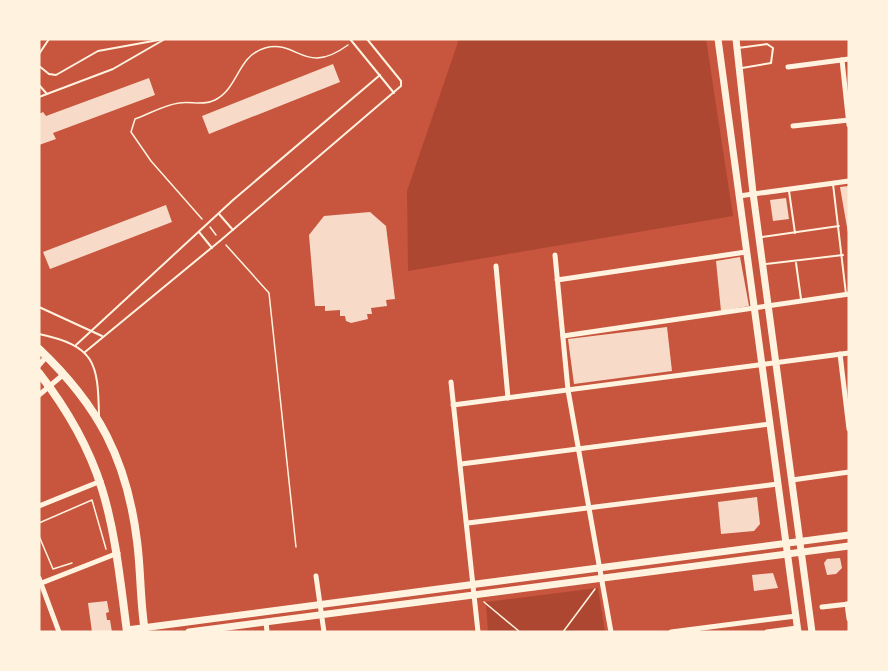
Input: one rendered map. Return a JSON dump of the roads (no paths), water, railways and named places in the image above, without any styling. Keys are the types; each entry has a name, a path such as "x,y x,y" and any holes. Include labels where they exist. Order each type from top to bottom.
{"main road":[{"path":"39,349 64,374 99,419 115,452 131,506 145,630"},
{"path":"39,372 74,421 101,480 117,553 127,631"}],"street":[{"path":"718,39 796,616 797,630 767,632"},
{"path":"736,39 753,193 812,632"},
{"path":"788,67 849,59"},
{"path":"842,60 849,125"},
{"path":"793,126 849,120"},
{"path":"739,196 849,181"},
{"path":"557,280 746,252"},
{"path":"555,255 568,390 611,632"},
{"path":"496,266 508,398"},
{"path":"562,336 848,294"},
{"path":"453,405 849,353"},
{"path":"840,354 849,429"},
{"path":"39,364 47,356"},
{"path":"39,395 64,374"},
{"path":"451,382 478,632"},
{"path":"461,464 770,424"},
{"path":"792,480 849,472"},
{"path":"39,506 101,480"},
{"path":"468,523 778,483"},
{"path":"127,631 849,535"},
{"path":"189,632 212,631 849,546"},
{"path":"59,632 40,582 117,553"},
{"path":"695,555 696,566"},
{"path":"316,576 324,632"},
{"path":"822,607 848,604 849,619"},
{"path":"671,632 796,616"},
{"path":"208,619 212,631"},
{"path":"266,622 267,632"},
{"path":"729,625 730,632"}],"lane":[{"path":"39,54 49,39"},
{"path":"39,66 49,74 56,75 98,51 165,39"},
{"path":"39,97 113,69 165,39"},
{"path":"350,39 394,93"},
{"path":"85,352 212,248 401,86 401,81 367,39"},
{"path":"737,48 767,44 773,48 774,56 771,63 739,68"},
{"path":"76,345 218,214 380,75"},
{"path":"39,85 47,94"},
{"path":"833,183 848,294"},
{"path":"789,189 795,233"},
{"path":"218,214 232,230"},
{"path":"759,237 839,226"},
{"path":"199,232 212,248"},
{"path":"763,265 843,255"},
{"path":"796,261 801,302"},
{"path":"39,307 102,336"},
{"path":"39,333 76,345 85,352 95,373 99,419"}]}
